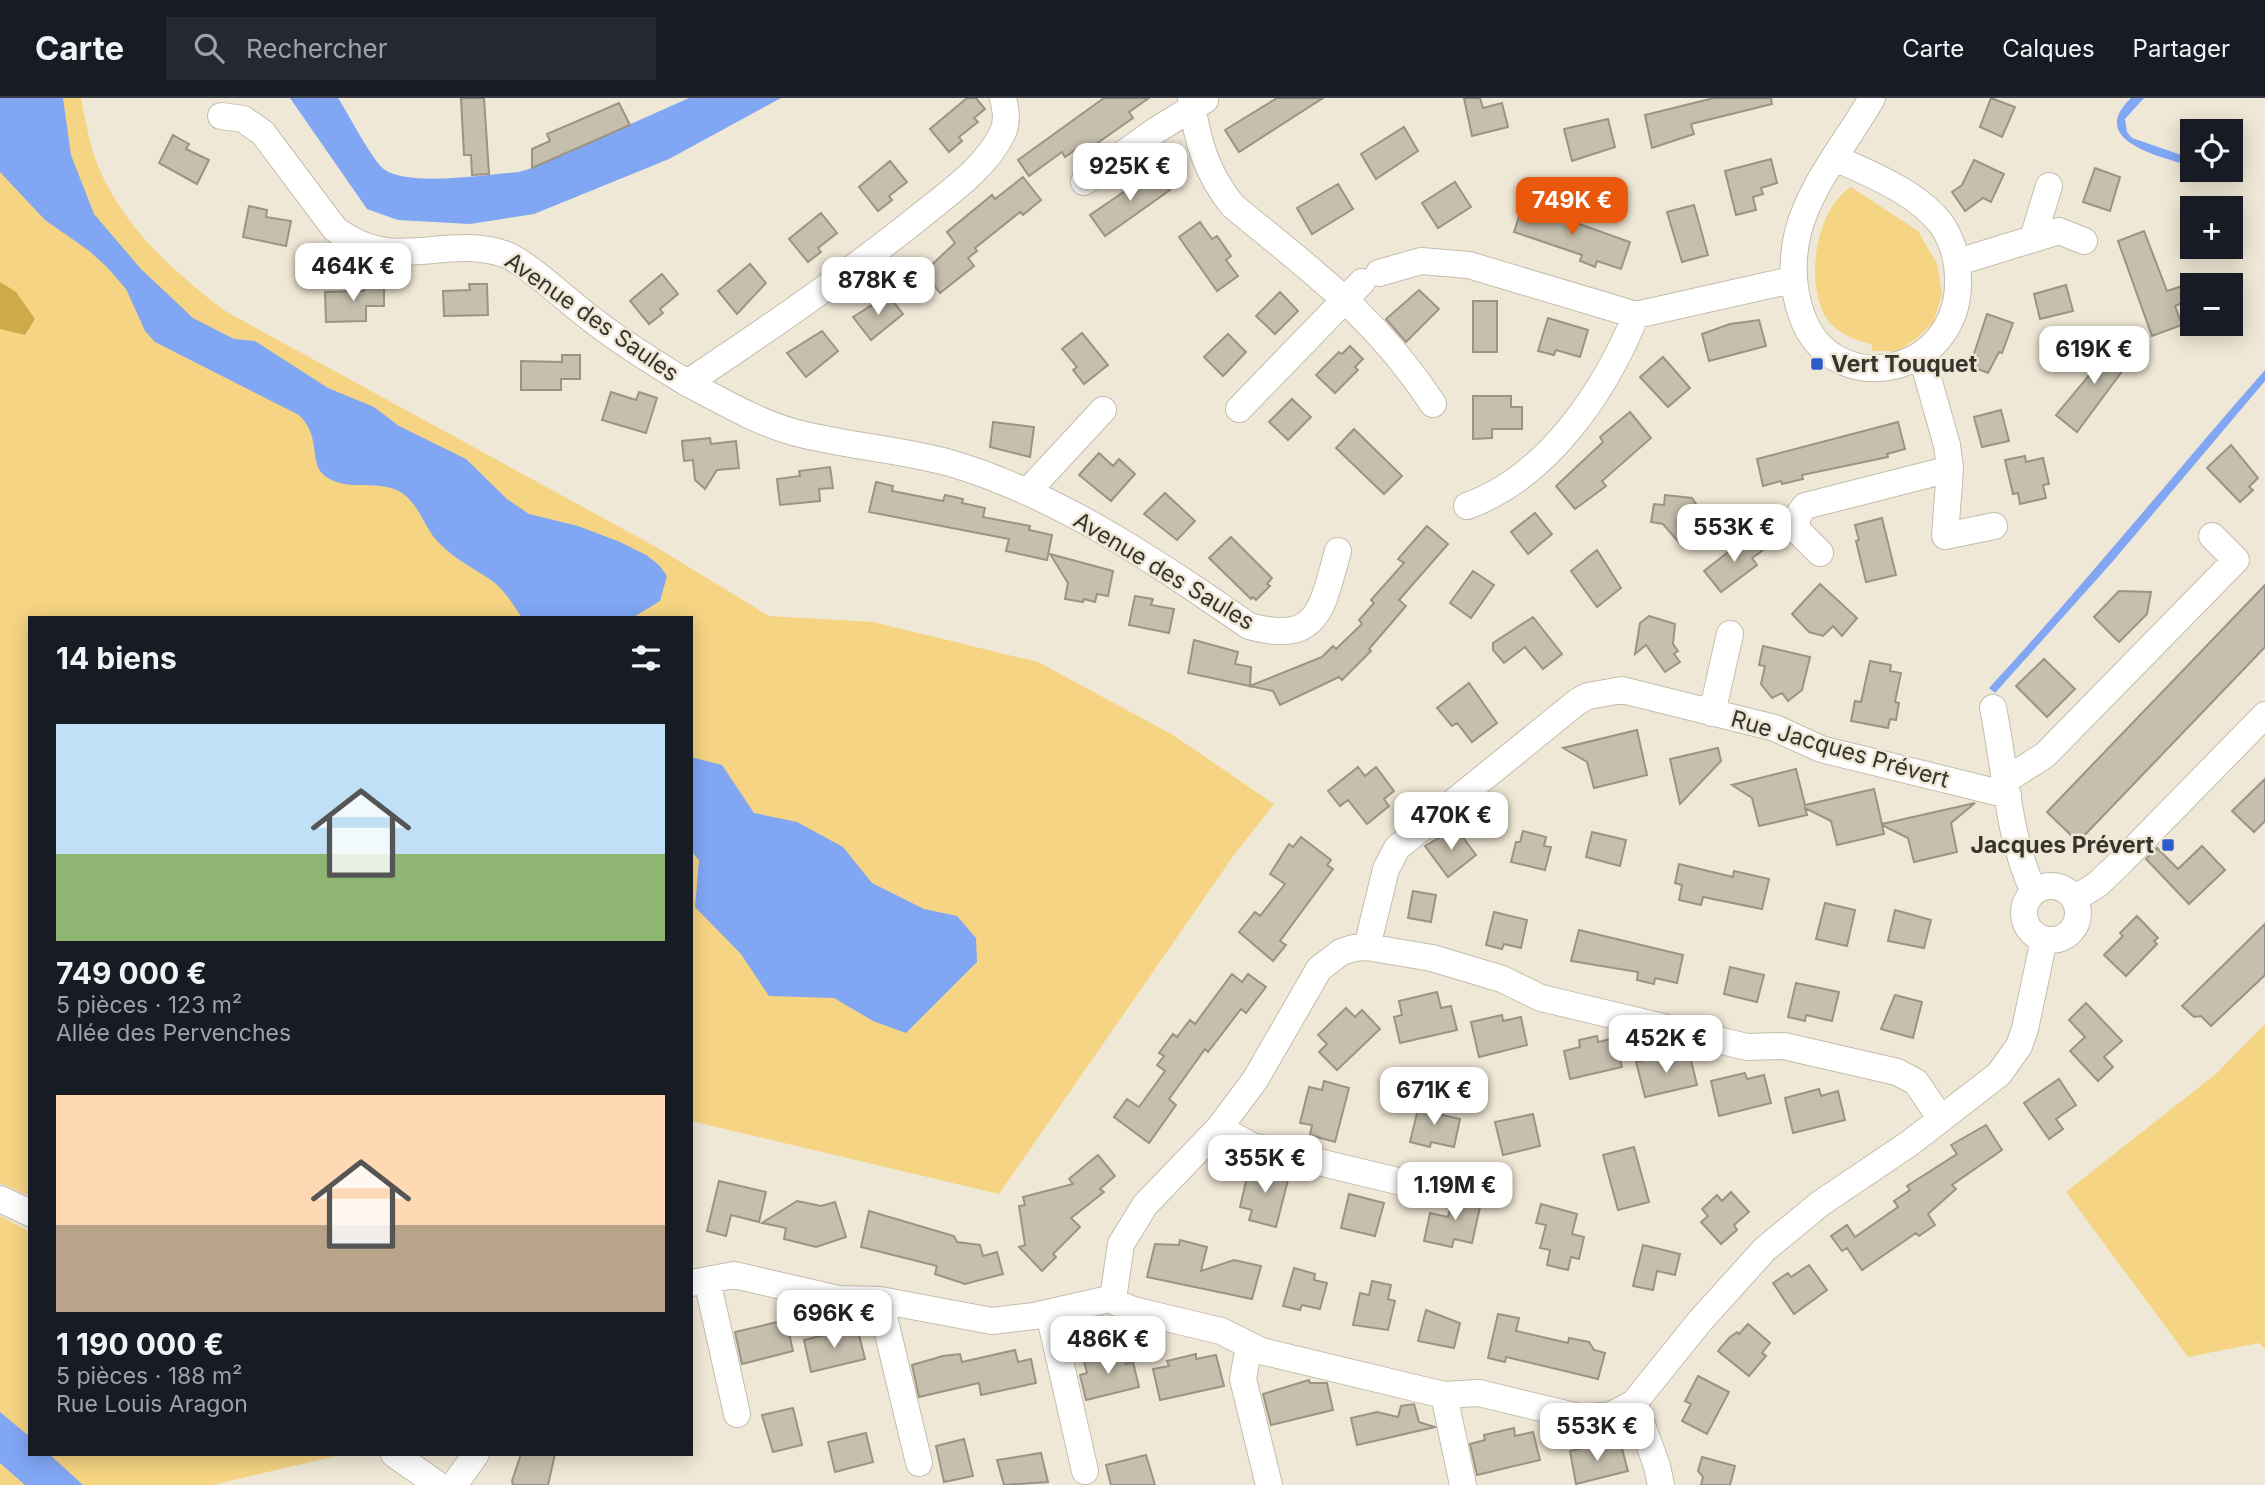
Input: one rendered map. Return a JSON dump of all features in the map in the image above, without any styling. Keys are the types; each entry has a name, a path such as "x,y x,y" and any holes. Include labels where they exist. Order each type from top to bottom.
{"street":[{"name":"Avenue des Saules","path":"687,383 859,266 953,189 987,156 1003,132 1007,114 1003,98"},
{"path":"1835,158 1915,200 1942,225 1958,262 1955,311 1937,344 1922,357 1876,367 1849,364 1833,357 1807,328 1793,280 1799,231 1812,195 1872,98"},
{"path":"1084,182 1197,101"},
{"path":"1197,101 1200,148 1219,188 1233,206 1363,285 1394,348 1433,404"},
{"name":"Avenue des Saules","path":"221,116 243,119 263,133 335,229 350,241 372,250 394,253 469,249 508,254 594,322 687,383 756,420 792,432 949,463 1027,492 1142,554 1249,626 1267,631 1285,631 1314,619 1321,611 1338,551"},
{"path":"2033,237 2049,186"},
{"path":"1958,262 2059,231 2084,241"},
{"path":"1239,409 1363,285 1420,261 1469,265 1636,315 1793,280"},
{"path":"1467,506 1509,486 1557,441 1606,379 1636,315"},
{"path":"1922,357 1941,420 1950,469 1945,536 1994,526"},
{"path":"1027,492 1103,410"},
{"path":"1820,553 1797,530 1797,517 1805,506 1818,500 1950,469"},
{"path":"2007,788 2046,755 2236,560 2212,536"},
{"name":"Rue Jacques Prévert","path":"1712,713 1730,634"},
{"name":"Rue Jacques Prévert","path":"1367,947 1386,869 1397,848 1577,702 1588,696 1622,690 1775,728 1821,749 2007,788"},
{"path":"1993,708 2019,854 2034,892"},
{"path":"2074,899 2098,884 2123,860 2265,715"},
{"path":"2056,887 2074,899 2078,914 2073,930 2060,939 2044,939 2032,932 2025,919 2026,904 2034,892 2056,887"},
{"path":"737,1414 699,1282 734,1275 838,1299 880,1300 972,1320 1017,1319 1109,1299 1133,1310 1221,1331 1261,1351 1444,1395 1479,1394 1584,1418 1611,1415 1634,1403 1700,1321 1765,1250 1821,1203 1941,1119 1999,1074 2019,1046 2044,939"},
{"path":"1109,1299 1114,1292 1121,1244 1145,1205 1219,1128 1266,1065 1319,969 1341,952 1367,947 1432,958 1502,979 1541,998 1746,1047 1784,1046 1897,1072 1916,1082 1941,1119"},
{"path":"1219,1128 1252,1146 1410,1184"},
{"path":"0,1199 28,1212"},
{"path":"880,1300 919,1463"},
{"path":"1049,1313 1085,1471"},
{"path":"1250,1345 1243,1379 1269,1485"},
{"path":"1444,1395 1463,1485"},
{"path":"1634,1403 1657,1466 1661,1485"},
{"path":"397,1456 438,1485"},
{"path":"454,1485 475,1456"}],"shaded area":[{"path":"0,98 81,98 95,158 122,209 136,229 169,264 225,311 656,547 769,616 873,622 1038,662 1173,735 1274,804 1234,855 999,1194 693,1121 693,616 28,616 28,1195 0,1183"},
{"path":"1851,187 1918,231 1937,264 1942,294 1933,323 1916,339 1897,351 1873,351 1871,344 1836,329 1823,311 1817,293 1816,253 1821,232 1828,213 1838,198"},
{"path":"0,282 16,292 35,319 25,335 0,329"},
{"path":"2265,1024 2265,1349 2259,1343 2188,1357 2066,1192 2217,1073"},
{"path":"0,1216 28,1231 28,1456 336,1456 212,1485 0,1485"}],"water":[{"path":"0,98 63,98 71,155 94,214 141,269 193,318 234,339 255,341 328,388 374,407 399,426 466,459 507,499 529,514 578,526 646,555 659,565 667,576 660,601 635,616 521,616 498,586 439,543 416,507 402,493 384,486 343,484 325,476 317,464 310,432 299,415 155,342 145,331 126,289 107,267 45,220 0,172"},
{"path":"290,98 338,98 367,148 385,170 397,175 431,179 519,172 532,168 689,98 781,98 669,159 534,214 470,224 398,220 367,209"},
{"path":"2131,98 2144,98 2125,119 2127,132 2132,138 2180,155 2180,163 2149,152 2123,137 2117,126 2119,113"},
{"path":"2265,370 2265,381 2114,560 1995,693 1989,688 2059,610"},
{"path":"693,758 722,765 754,813 797,822 843,847 872,883 924,909 957,916 976,938 977,962 906,1033 873,1021 834,998 769,996 741,954 695,907 699,860 693,853"},
{"path":"0,1412 28,1435 28,1456 51,1456 83,1485 25,1485 0,1463"}],"building":[{"path":"461,98 484,98 489,174 472,175 471,155 464,155"},
{"path":"967,98 976,98 985,109 974,118 978,122 959,137 962,141 949,152 930,129"},
{"path":"1104,98 1149,98 1129,112 1133,118 1086,151 1082,145 1065,157 1062,152 1029,176 1018,160"},
{"path":"1277,98 1323,98 1239,152 1225,130"},
{"path":"1464,98 1480,98 1483,108 1502,103 1508,127 1472,136"},
{"path":"1714,98 1771,98 1772,104 1691,124 1694,134 1652,148 1645,115"},
{"path":"1991,98 2015,107 2002,137 1980,127"},
{"path":"619,103 630,125 532,168 532,149 550,141 547,134"},
{"path":"1608,119 1615,147 1572,161 1564,129"},
{"path":"1404,127 1418,151 1376,179 1361,154"},
{"path":"173,135 189,144 186,149 209,160 197,184 159,163"},
{"path":"1771,159 1777,183 1761,188 1763,194 1753,197 1756,210 1736,215 1725,171"},
{"path":"1974,160 2004,174 1991,202 1983,198 1965,211 1952,192 1962,185"},
{"path":"890,161 907,182 889,196 892,200 878,211 859,187"},
{"path":"2095,168 2120,177 2110,211 2083,202"},
{"path":"1156,170 1170,190 1105,236 1090,215"},
{"path":"1023,177 1041,200 1023,215 1020,212 975,248 977,251 968,258 974,266 940,293 924,272 955,243 947,232 992,195 995,199"},
{"path":"1455,182 1471,207 1438,228 1422,203"},
{"path":"1338,184 1353,209 1312,234 1297,208"},
{"path":"1523,204 1630,242 1621,269 1597,261 1595,267 1580,261 1582,255 1514,232"},
{"path":"1694,205 1708,255 1682,262 1667,212"},
{"path":"249,206 267,210 266,217 291,221 286,246 243,237"},
{"path":"821,213 837,233 818,248 821,252 808,262 789,239"},
{"path":"1200,222 1212,239 1217,236 1231,256 1226,260 1238,276 1217,291 1179,237"},
{"path":"2144,231 2167,291 2180,287 2180,304 2175,306 2180,326 2152,336 2118,241"},
{"path":"750,264 766,283 737,314 718,291"},
{"path":"662,274 678,294 660,309 663,313 649,324 630,301"},
{"path":"364,283 384,283 384,306 366,306 366,321 326,322 325,292 364,291"},
{"path":"469,284 487,284 488,315 444,316 443,291 470,290"},
{"path":"2066,285 2073,311 2040,319 2034,294"},
{"path":"1419,290 1439,309 1406,342 1386,319"},
{"path":"1280,292 1298,311 1275,334 1256,316"},
{"path":"888,295 903,314 871,340 853,317"},
{"path":"1473,301 1497,301 1497,352 1473,352"},
{"path":"1987,314 2013,323 2002,353 1999,352 1988,373 1970,366"},
{"path":"1548,318 1588,330 1580,357 1556,350 1554,355 1538,351"},
{"path":"1759,320 1766,346 1709,361 1702,334 1730,324"},
{"path":"822,331 838,351 806,377 787,353"},
{"path":"1082,333 1108,365 1084,384 1073,370 1077,367 1062,349"},
{"path":"1228,334 1246,352 1223,376 1204,357"},
{"path":"2112,342 2132,358 2077,432 2056,415 2092,372 2084,366 2095,353 2100,357"},
{"path":"1350,346 1363,359 1355,367 1358,370 1335,393 1316,375 1339,352 1342,354"},
{"path":"562,355 580,355 580,379 561,379 561,390 521,390 521,361 562,362"},
{"path":"1663,357 1690,388 1668,407 1640,377"},
{"path":"611,392 636,400 639,392 657,398 646,433 602,420"},
{"path":"1473,396 1511,396 1511,407 1522,407 1522,429 1492,429 1492,438 1473,439"},
{"path":"1292,399 1311,417 1288,440 1269,422"},
{"path":"2001,410 2009,441 1982,447 1974,417"},
{"path":"1630,412 1651,438 1602,481 1606,486 1575,509 1556,486 1603,442 1600,437"},
{"path":"993,422 1034,427 1030,457 990,447"},
{"path":"1898,422 1905,449 1887,454 1888,457 1802,475 1803,479 1782,484 1781,481 1763,486 1757,459"},
{"path":"1354,429 1402,476 1384,494 1336,448"},
{"path":"710,438 711,444 736,441 739,468 717,470 705,489 695,480 693,460 684,461 682,441"},
{"path":"2231,445 2258,478 2249,487 2253,490 2240,502 2207,468"},
{"path":"1099,453 1113,466 1119,459 1135,474 1111,501 1079,475"},
{"path":"2025,456 2026,462 2043,458 2049,484 2043,485 2046,498 2020,504 2018,493 2013,494 2005,460"},
{"path":"830,467 833,488 819,489 820,501 780,505 777,479 800,476 799,471"},
{"path":"876,482 893,486 892,491 943,501 945,495 963,499 962,503 985,508 983,517 1030,526 1029,530 1052,535 1047,560 1006,551 1009,539 869,512"},
{"path":"1165,493 1195,521 1177,540 1144,514"},
{"path":"1665,495 1692,498 1710,525 1683,547 1663,524 1651,522 1654,504 1664,505"},
{"path":"1535,513 1552,534 1528,554 1511,532"},
{"path":"1882,518 1896,575 1866,582 1855,525"},
{"path":"1427,526 1448,544 1399,600 1406,606 1369,649 1371,651 1342,680 1339,677 1280,705 1273,691 1188,673 1194,640 1238,652 1235,664 1251,667 1250,686 1322,657 1333,646 1336,649 1362,624 1359,620 1374,603 1371,600 1404,563 1398,559"},
{"path":"1750,535 1762,551 1752,558 1757,565 1721,592 1704,571"},
{"path":"1231,537 1272,578 1267,584 1270,586 1256,600 1253,597 1251,599 1209,558"},
{"path":"1597,550 1621,588 1597,607 1571,571"},
{"path":"1050,554 1113,571 1108,596 1097,594 1095,602 1065,599 1068,583"},
{"path":"1473,571 1494,585 1471,618 1450,603"},
{"path":"1820,584 1857,618 1842,636 1833,626 1823,636 1809,632 1792,614"},
{"path":"2265,585 2265,647 2078,842 2047,812"},
{"path":"2119,591 2151,592 2147,614 2119,642 2094,617"},
{"path":"1135,596 1153,599 1151,605 1174,609 1169,633 1129,625"},
{"path":"1649,616 1675,624 1673,644 1678,651 1674,654 1680,662 1665,672 1646,645 1635,654 1640,623"},
{"path":"1533,617 1562,654 1543,669 1525,647 1504,663 1493,650 1493,643"},
{"path":"1763,646 1810,657 1802,690 1788,701 1782,693 1772,698 1761,684 1765,666 1759,665"},
{"path":"2044,659 2075,689 2047,717 2016,686"},
{"path":"1870,661 1891,665 1890,671 1901,673 1895,702 1899,703 1896,720 1890,719 1888,728 1851,721 1855,701 1861,702"},
{"path":"1469,683 1497,723 1472,742 1457,723 1452,726 1437,708"},
{"path":"1637,730 1647,775 1594,788 1587,762 1563,748"},
{"path":"1718,748 1721,761 1680,804 1670,759"},
{"path":"1358,767 1365,776 1376,767 1394,791 1384,799 1389,806 1367,824 1348,800 1340,806 1328,791"},
{"path":"1796,769 1805,805 1874,789 1882,824 1975,803 1951,823 1957,852 1914,862 1908,838 1882,825 1884,834 1837,845 1831,821 1805,808 1807,815 1759,826 1752,798 1732,785"},
{"path":"2265,779 2265,821 2254,832 2232,811"},
{"path":"1456,828 1476,855 1448,877 1425,846"},
{"path":"1523,831 1546,837 1544,846 1551,847 1545,870 1511,862 1516,842 1520,842"},
{"path":"1592,832 1626,840 1620,866 1586,857"},
{"path":"1301,837 1331,860 1327,865 1333,869 1280,941 1286,945 1273,961 1239,932 1255,912 1260,916 1285,884 1270,874 1289,844 1293,847"},
{"path":"2202,846 2225,870 2189,904 2146,859 2157,848 2178,869"},
{"path":"1679,864 1733,877 1734,871 1769,879 1762,909 1703,897 1701,905 1679,900 1682,885 1675,883"},
{"path":"1413,891 1436,895 1431,922 1408,918"},
{"path":"1825,903 1855,910 1847,946 1816,939"},
{"path":"1895,910 1931,920 1924,948 1888,941"},
{"path":"1494,912 1527,920 1521,948 1504,944 1502,949 1486,945"},
{"path":"2137,916 2158,938 2154,941 2157,944 2126,976 2104,955 2123,936 2120,933"},
{"path":"2265,924 2265,975 2211,1026 2201,1016 2194,1017 2182,1006"},
{"path":"1579,930 1683,955 1677,983 1655,978 1654,984 1637,980 1638,972 1571,961"},
{"path":"1730,967 1764,975 1757,1002 1724,994"},
{"path":"1232,974 1242,982 1248,974 1266,987 1246,1013 1241,1009 1208,1052 1205,1049 1169,1099 1176,1105 1149,1143 1114,1117 1127,1099 1139,1107 1165,1071 1157,1065 1164,1056 1159,1053 1173,1034 1177,1037 1190,1020 1195,1024"},
{"path":"1796,983 1839,992 1832,1021 1806,1015 1805,1021 1788,1017"},
{"path":"1437,992 1441,1008 1451,1006 1457,1030 1400,1043 1394,1017 1402,1015 1399,1001"},
{"path":"1895,995 1922,1002 1913,1038 1881,1029"},
{"path":"2086,1003 2122,1041 2104,1057 2113,1067 2098,1081 2070,1051 2085,1037 2069,1020"},
{"path":"1346,1008 1355,1017 1362,1010 1380,1029 1337,1070 1319,1052 1327,1044 1318,1035"},
{"path":"1502,1015 1503,1021 1521,1017 1527,1045 1479,1057 1471,1022"},
{"path":"1597,1036 1598,1042 1615,1038 1622,1067 1570,1079 1564,1051 1580,1047 1579,1040"},
{"path":"1671,1054 1672,1060 1690,1056 1697,1085 1645,1097 1636,1062"},
{"path":"1745,1073 1747,1079 1764,1075 1771,1103 1719,1116 1711,1081"},
{"path":"2059,1079 2076,1105 2056,1119 2063,1129 2049,1139 2024,1103"},
{"path":"1324,1081 1349,1088 1335,1142 1310,1135 1312,1125 1300,1123 1309,1087 1322,1090"},
{"path":"1819,1089 1821,1096 1838,1091 1845,1120 1793,1133 1785,1098"},
{"path":"1420,1101 1440,1105 1438,1114 1460,1119 1454,1147 1431,1142 1430,1147 1410,1142"},
{"path":"1533,1114 1540,1146 1503,1155 1495,1122"},
{"path":"1986,1125 2002,1150 1952,1185 1956,1189 1928,1214 1935,1225 1919,1236 1916,1233 1862,1270 1847,1248 1842,1251 1831,1236 1847,1225 1855,1237 1898,1207 1894,1201 1910,1190 1907,1186 1957,1154 1951,1145"},
{"path":"1634,1147 1649,1202 1618,1210 1603,1155"},
{"path":"1098,1155 1115,1176 1100,1189 1104,1192 1071,1218 1080,1227 1053,1254 1056,1257 1042,1271 1019,1247 1025,1245 1019,1206 1025,1205 1023,1197 1073,1184 1069,1179"},
{"path":"1263,1165 1290,1172 1276,1227 1249,1220 1252,1210 1240,1207 1248,1173 1260,1176"},
{"path":"719,1181 766,1192 759,1222 731,1215 726,1236 707,1231"},
{"path":"1454,1192 1482,1198 1472,1243 1454,1239 1452,1247 1424,1241 1430,1213 1448,1217"},
{"path":"1731,1192 1749,1212 1734,1225 1737,1230 1721,1244 1701,1222 1708,1216 1702,1209 1717,1195 1722,1201"},
{"path":"1349,1194 1384,1203 1375,1236 1341,1228"},
{"path":"797,1201 821,1206 835,1202 846,1237 816,1247 784,1239 786,1228 762,1223"},
{"path":"1541,1204 1577,1214 1572,1234 1584,1237 1579,1259 1571,1257 1568,1270 1547,1265 1550,1250 1540,1248 1546,1225 1536,1223"},
{"path":"869,1211 954,1236 957,1242 980,1245 983,1256 997,1252 1003,1274 965,1284 935,1274 937,1266 861,1247"},
{"path":"1180,1240 1207,1247 1201,1271 1234,1260 1261,1266 1252,1299 1147,1277 1155,1244 1179,1245"},
{"path":"1643,1245 1680,1254 1675,1275 1657,1271 1653,1290 1633,1286"},
{"path":"1809,1265 1827,1290 1794,1314 1773,1283 1788,1273 1791,1277"},
{"path":"1294,1268 1315,1274 1314,1280 1327,1283 1320,1309 1302,1305 1300,1310 1283,1306"},
{"path":"1372,1281 1391,1285 1388,1299 1395,1301 1388,1330 1353,1325 1360,1293 1369,1295"},
{"path":"1426,1310 1460,1323 1454,1348 1418,1341"},
{"path":"1498,1314 1519,1318 1516,1331 1568,1343 1569,1338 1589,1342 1594,1350 1605,1353 1598,1379 1506,1357 1505,1362 1488,1358"},
{"path":"786,1320 793,1351 742,1364 735,1332"},
{"path":"1748,1324 1770,1343 1762,1353 1766,1356 1749,1376 1718,1351 1729,1338 1737,1332 1739,1334"},
{"path":"857,1327 865,1359 811,1372 804,1340"},
{"path":"1015,1350 1018,1362 1031,1359 1036,1383 981,1395 979,1383 919,1397 912,1365 943,1356 960,1354 962,1362"},
{"path":"1123,1352 1126,1364 1133,1362 1139,1387 1086,1400 1080,1375 1087,1373 1084,1361"},
{"path":"1196,1354 1196,1359 1216,1355 1224,1386 1160,1400 1153,1369 1169,1366 1167,1361"},
{"path":"1698,1376 1729,1392 1707,1434 1682,1421 1691,1404 1685,1401"},
{"path":"1309,1380 1310,1383 1327,1383 1333,1410 1271,1425 1263,1394"},
{"path":"1414,1404 1419,1422 1435,1427 1357,1445 1351,1418 1377,1412 1398,1417 1401,1406"},
{"path":"793,1408 802,1445 773,1452 762,1415"},
{"path":"1514,1428 1515,1436 1533,1432 1540,1460 1477,1475 1470,1444 1485,1440 1484,1435"},
{"path":"866,1433 873,1462 835,1472 828,1442"},
{"path":"964,1439 973,1476 944,1482 936,1446"},
{"path":"1601,1444 1602,1449 1621,1445 1628,1471 1576,1484 1570,1451"},
{"path":"1041,1453 1048,1482 1004,1485 997,1460"},
{"path":"1146,1455 1155,1485 1111,1485 1106,1465"},
{"path":"520,1456 555,1456 548,1485 513,1485"},
{"path":"1702,1457 1735,1466 1730,1485 1701,1485 1703,1477 1698,1471"}],"place":[{"name":"Vert Touquet","path":"1817,364"},
{"name":"Jacques Prévert","path":"2168,845"}]}
